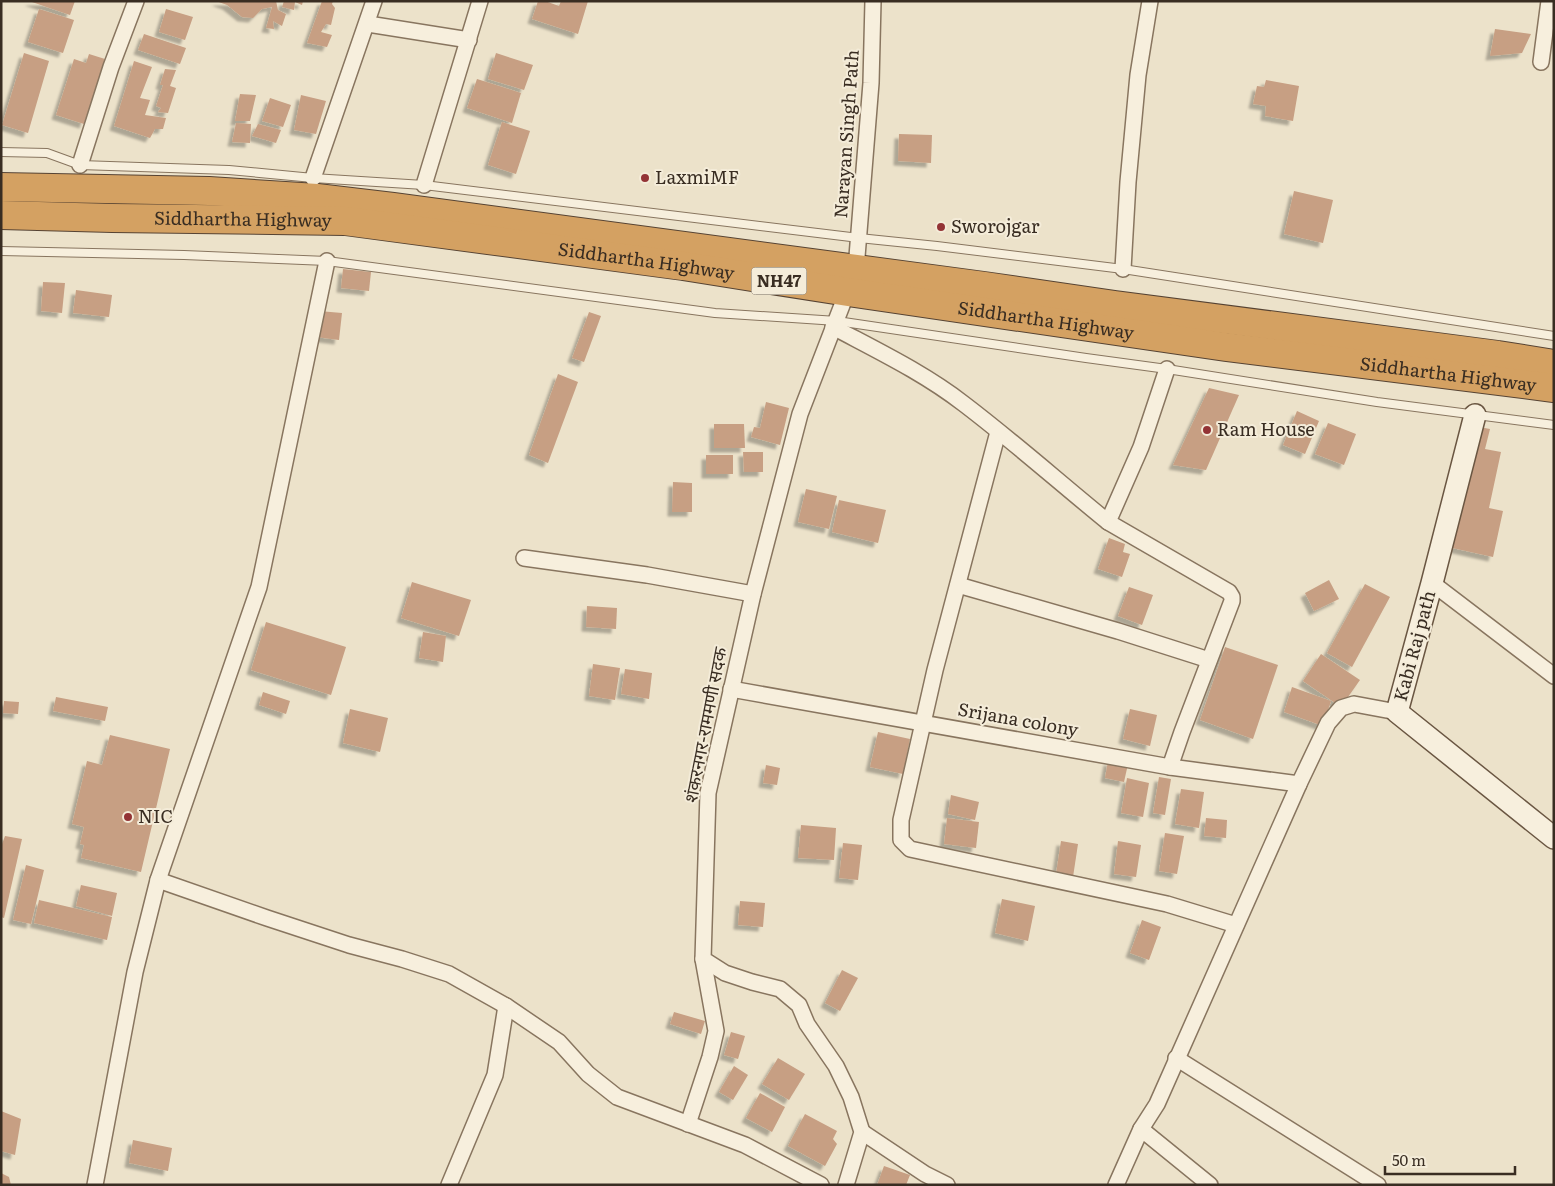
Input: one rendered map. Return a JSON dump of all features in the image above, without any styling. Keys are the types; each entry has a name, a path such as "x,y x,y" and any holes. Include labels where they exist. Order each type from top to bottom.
{"highway":[{"name":"Siddhartha Highway","path":"1,188 209,191 317,198 547,227 1226,347 1554,388"},
{"name":"Siddhartha Highway","path":"1,215 345,221 674,264 852,281 984,286 1115,306 1498,355 1554,364"}],"street":[{"path":"80,165 111,66 136,1"},
{"path":"313,178 368,24 374,1"},
{"path":"424,185 480,1"},
{"name":"Narayan Singh Path","path":"852,281 859,238 871,83 873,1"},
{"path":"1123,269 1128,182 1137,84 1150,1"},
{"path":"1541,62 1549,1"},
{"path":"368,24 469,40"},
{"path":"95,1185 135,972 158,880 259,587 327,261"},
{"name":"शंकरनगर-राममणी सदक","path":"688,1124 710,1057 716,1031 703,959 708,793 752,594 800,414 852,281"},
{"path":"835,324 964,403 1108,522 1229,592 1232,601 1170,767"},
{"path":"1108,522 1141,447 1167,369"},
{"name":"Kabi Raj path","path":"1475,415 1397,712 1554,838"},
{"path":"998,432 923,723 901,820 901,840 910,849 1167,904 1236,925"},
{"path":"524,558 647,575 752,594"},
{"path":"1432,584 1554,676"},
{"path":"958,585 1118,631 1209,660"},
{"name":"Srijana colony","path":"731,689 1170,767 1299,784"},
{"path":"1116,1185 1141,1129 1156,1104 1328,722 1341,708 1354,704 1397,712"},
{"path":"158,880 349,945 449,974 506,1006 559,1042 588,1074 618,1097 745,1145 820,1185"},
{"path":"703,959 725,973 780,989 799,1005 807,1024 836,1066 851,1097 862,1132 846,1185"},
{"path":"448,1185 495,1075 506,1006"},
{"path":"1176,1058 1378,1185"},
{"path":"1141,1129 1210,1185"},
{"path":"862,1132 926,1174 947,1185"}],"lane":[{"path":"1,152 47,153 80,165 229,170 313,178 424,185 1123,269 1554,336"},
{"path":"1,251 184,255 327,261 715,313 835,324 1167,369 1377,402 1554,425"}],"building":[{"path":"29,1 75,1 70,15"},
{"path":"216,1 276,1 278,10 286,14 282,26 273,21 274,29 266,28 272,7 262,9 253,18 242,17 227,5"},
{"path":"284,1 303,1 302,5 295,2 294,10 282,7"},
{"path":"322,1 333,1 332,4 335,8 331,25 326,24 321,32 332,35 327,47 307,43"},
{"path":"538,1 545,1 559,6 561,1 588,1 578,34 532,19"},
{"path":"39,9 74,20 63,53 28,42"},
{"path":"166,9 193,17 185,40 159,32"},
{"path":"1495,29 1531,34 1522,53 1490,56"},
{"path":"144,34 186,48 180,64 138,50"},
{"path":"24,53 49,61 28,133 2,125"},
{"path":"496,53 533,65 524,90 488,79"},
{"path":"89,54 105,59 84,124 56,115 74,59 86,63"},
{"path":"134,61 152,67 140,98 150,100 145,115 166,118 163,129 155,129 150,138 114,126"},
{"path":"165,69 176,70 170,86 176,88 168,113 158,112 161,108 156,106 163,85 160,85"},
{"path":"477,79 521,93 512,123 467,108"},
{"path":"1266,80 1299,86 1293,121 1265,116 1266,106 1253,104 1257,86 1264,87"},
{"path":"240,94 256,95 250,121 235,121"},
{"path":"301,95 326,101 316,134 294,130"},
{"path":"270,98 291,105 283,127 262,121"},
{"path":"502,122 530,131 516,174 488,165"},
{"path":"236,123 251,124 250,143 232,142"},
{"path":"258,124 281,130 276,143 252,136"},
{"path":"899,134 932,135 931,163 898,161"},
{"path":"1294,191 1333,200 1323,243 1284,234"},
{"path":"343,269 371,272 369,291 341,288"},
{"path":"43,282 65,283 62,313 41,311"},
{"path":"76,290 112,295 109,317 73,313"},
{"path":"319,311 342,313 339,340 316,337"},
{"path":"589,312 601,316 584,362 572,358"},
{"path":"558,374 578,382 548,463 529,455"},
{"name":"Ram House","path":"1209,388 1239,395 1206,470 1173,465"},
{"path":"766,402 789,408 780,445 751,437 754,427 760,428"},
{"path":"1297,411 1319,421 1305,454 1283,445"},
{"path":"1328,423 1356,434 1344,465 1315,454"},
{"path":"714,424 744,424 745,448 714,448"},
{"path":"1474,426 1490,429 1485,449 1501,452 1489,508 1503,511 1493,557 1448,547"},
{"path":"743,452 763,452 763,472 744,472"},
{"path":"706,455 733,455 733,474 706,474"},
{"path":"673,482 692,483 692,512 672,512"},
{"path":"806,489 837,496 829,529 798,522"},
{"path":"839,500 886,510 878,543 832,532"},
{"path":"1109,538 1125,544 1123,552 1130,554 1122,577 1098,569"},
{"path":"1329,580 1339,599 1314,611 1305,593"},
{"path":"412,582 471,600 459,636 401,618"},
{"path":"1365,584 1390,597 1352,667 1327,653"},
{"path":"1129,587 1153,595 1142,625 1118,616"},
{"path":"587,606 617,608 616,629 586,627"},
{"path":"266,622 346,647 331,695 251,670"},
{"path":"423,632 446,636 443,662 419,658"},
{"path":"1225,647 1278,665 1253,739 1200,720"},
{"path":"1321,654 1360,680 1341,707 1303,681"},
{"path":"593,664 620,668 615,700 589,696"},
{"path":"625,669 652,673 649,699 621,694"},
{"path":"1292,687 1331,701 1323,726 1284,712"},
{"path":"263,692 290,701 286,714 259,705"},
{"path":"56,697 108,707 105,721 53,711"},
{"path":"4,701 19,702 18,714 3,713"},
{"path":"350,709 388,718 380,752 343,743"},
{"path":"1130,709 1157,715 1150,746 1123,739"},
{"path":"878,732 910,739 903,774 870,767"},
{"path":"110,735 170,749 141,872 81,858 84,845 80,844 84,827 72,824 87,761 102,765"},
{"path":"1108,761 1128,764 1124,782 1105,778"},
{"path":"766,765 780,768 777,785 763,783"},
{"path":"1159,777 1171,779 1165,815 1153,813"},
{"path":"1127,778 1149,783 1143,817 1121,813"},
{"path":"1181,789 1204,792 1199,828 1175,824"},
{"path":"951,795 979,802 975,820 948,814"},
{"path":"947,818 979,822 976,848 944,844"},
{"path":"1206,818 1227,820 1226,838 1204,836"},
{"path":"801,825 836,828 834,860 798,858"},
{"path":"1165,833 1184,836 1177,874 1159,871"},
{"path":"5,836 22,839 4,918 1,917 1,847"},
{"path":"1061,841 1078,844 1073,877 1056,874"},
{"path":"1118,841 1141,845 1136,877 1114,874"},
{"path":"843,843 862,845 858,880 839,878"},
{"path":"26,865 44,870 31,924 13,920"},
{"path":"81,885 117,893 112,916 76,906"},
{"path":"1002,899 1035,906 1028,941 995,933"},
{"path":"39,900 112,917 107,940 34,923"},
{"path":"740,901 765,903 763,927 738,925"},
{"path":"1142,920 1161,927 1149,960 1130,953"},
{"path":"842,970 858,978 840,1011 825,1003"},
{"path":"674,1012 705,1021 701,1034 670,1024"},
{"path":"731,1032 745,1036 738,1059 724,1055"},
{"path":"778,1058 805,1074 789,1100 762,1084"},
{"path":"734,1066 748,1075 733,1100 719,1092"},
{"path":"760,1093 785,1107 772,1132 746,1118"},
{"path":"1,1111 21,1119 15,1155 1,1151"},
{"path":"805,1114 837,1131 833,1139 837,1144 825,1166 788,1146"},
{"path":"133,1140 172,1148 168,1171 129,1163"},
{"path":"884,1166 910,1175 906,1185 877,1185"},
{"path":"1,1173 9,1177 11,1185 1,1185"}],"place":[{"name":"LaxmiMF","path":"645,178"},
{"name":"Sworojgar","path":"941,227"},
{"name":"Ram House","path":"1207,430"},
{"name":"NIC","path":"128,817"}]}
